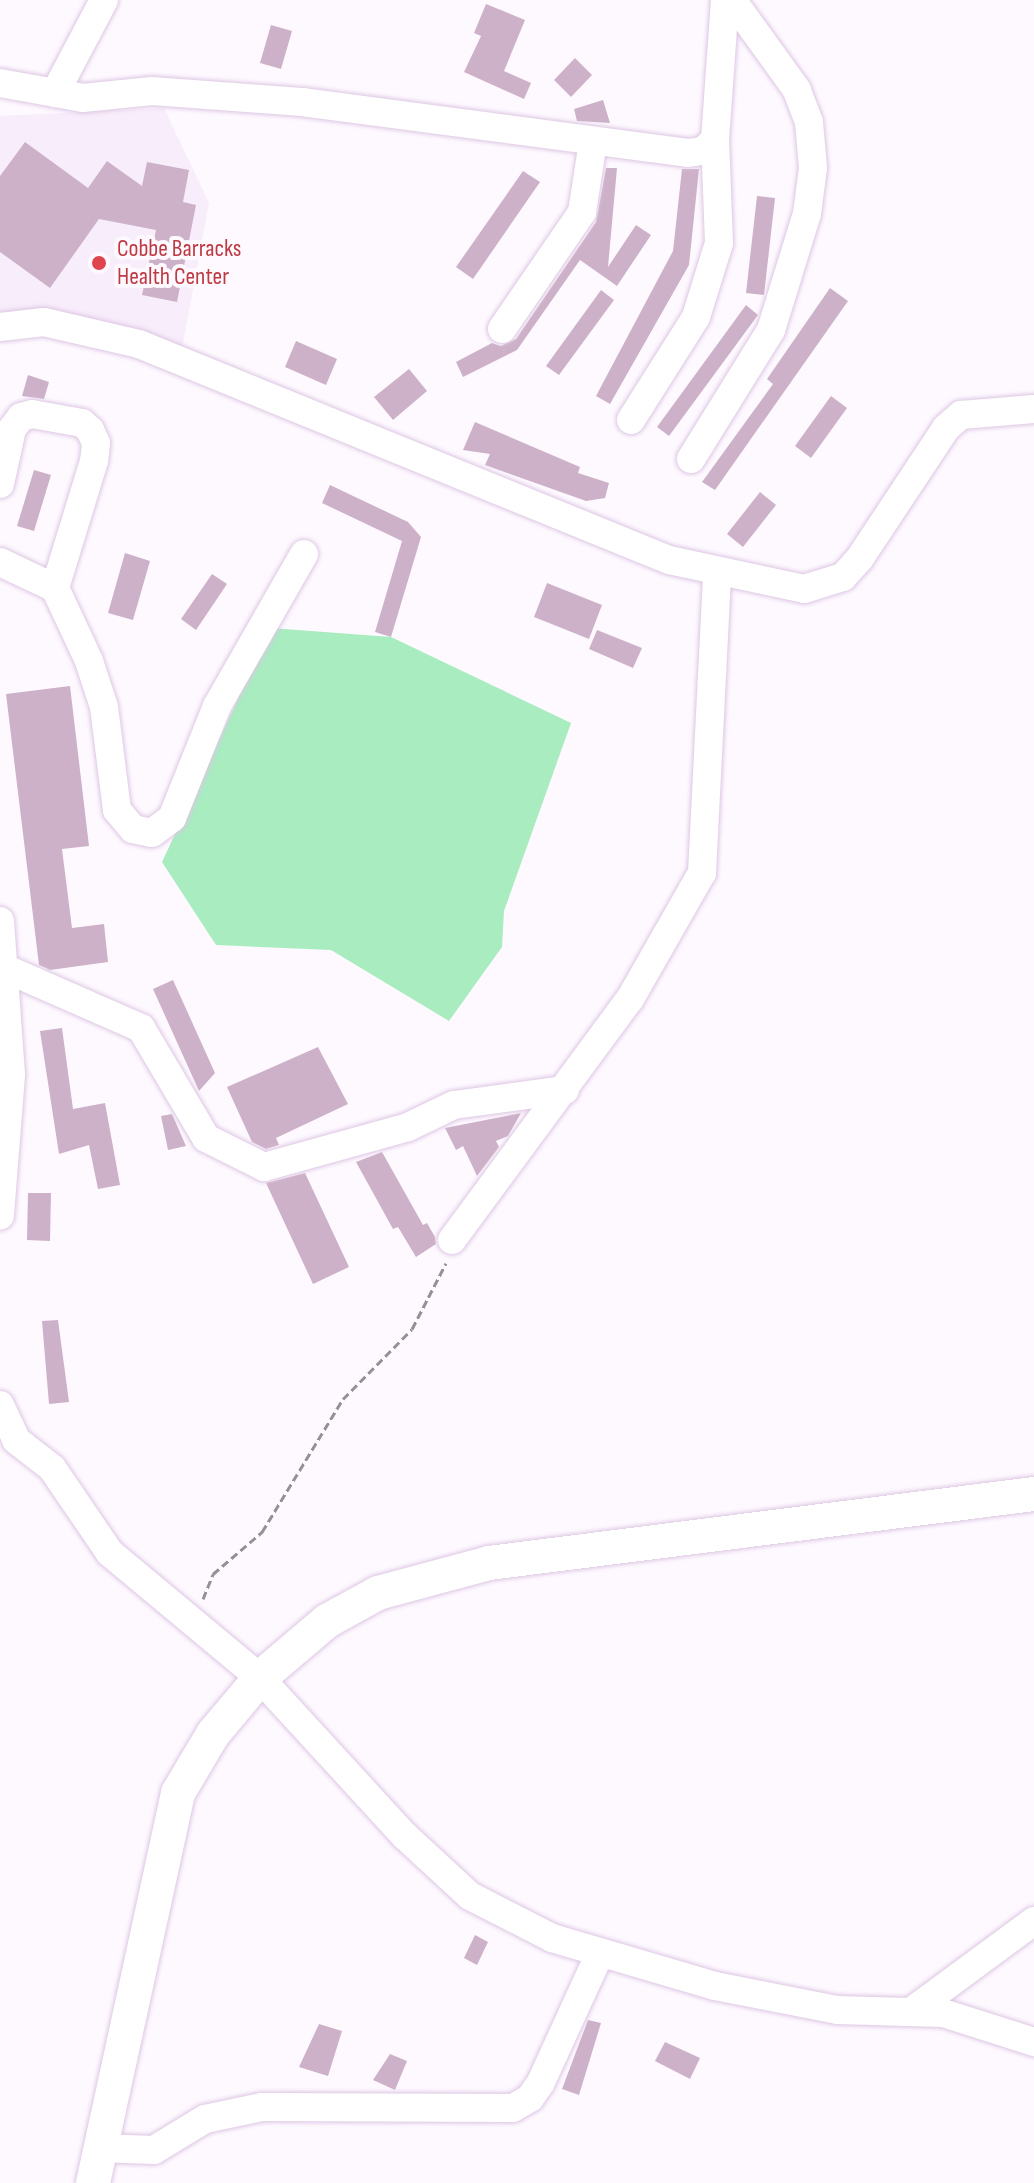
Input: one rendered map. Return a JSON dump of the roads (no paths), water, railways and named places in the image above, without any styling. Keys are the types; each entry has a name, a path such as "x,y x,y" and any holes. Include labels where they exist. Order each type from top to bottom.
{"main road":[{"path":"93,2183 178,1793 213,1734 260,1678 327,1621 378,1593 436,1574 1034,1494"}],"street":[{"path":"55,93 104,0"},
{"path":"631,420 696,317 719,243 715,140 725,0"},
{"path":"691,459 771,330 807,214 813,168 809,122 797,90 732,0"},
{"path":"0,83 83,98 152,91 302,102 688,153 703,151 715,140"},
{"path":"502,329 582,212 593,142"},
{"path":"0,327 44,322 139,344 456,477 717,574 804,589 843,577 946,428 961,415 1034,409"},
{"path":"0,484 12,429 21,417 32,414 82,423 90,430 96,443 94,461 55,588"},
{"path":"0,562 55,588 89,661 104,707 117,810 133,829 152,833 172,818 217,706 304,554"},
{"path":"452,1240 630,999 702,873 717,574"},
{"path":"0,921 11,1075 0,1216"},
{"path":"4,968 141,1028 206,1138 264,1167 408,1127 454,1105 565,1090"},
{"path":"0,1405 16,1440 52,1468 110,1553 260,1678 405,1836 470,1896 512,1921 600,1953 789,2002 859,2012 912,2011 981,2021 1034,2042"},
{"path":"912,2011 1034,1921"},
{"path":"99,2148 154,2150 205,2119 262,2107 513,2108 530,2098 541,2082 600,1953"}],"place":[{"name":"Cobbe Barracks Health Center","path":"99,263"}]}
